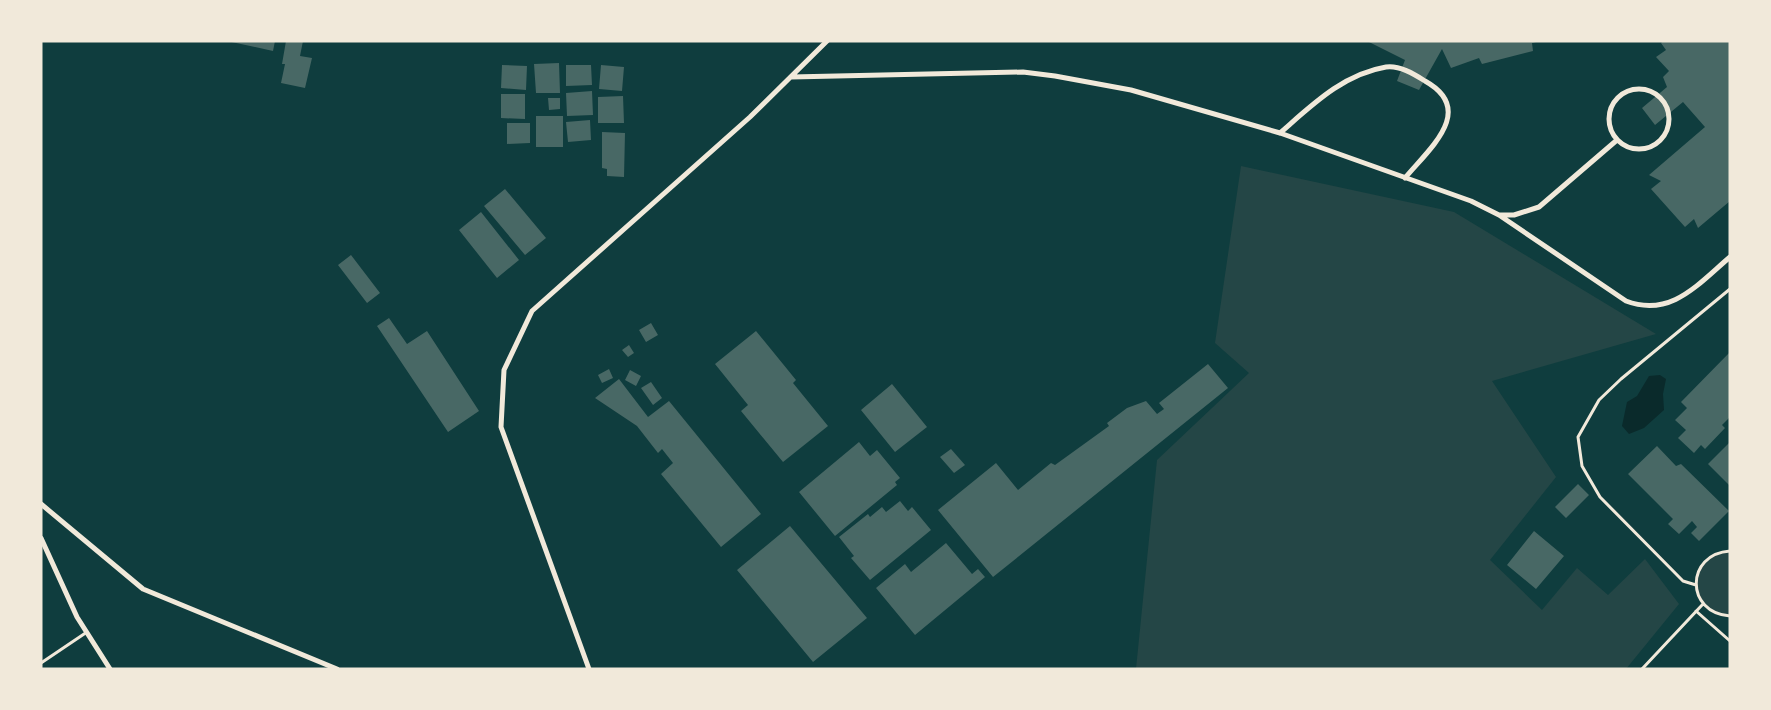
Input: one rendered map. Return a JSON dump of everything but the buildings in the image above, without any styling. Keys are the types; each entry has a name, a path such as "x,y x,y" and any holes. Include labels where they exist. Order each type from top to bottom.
{"street":[{"path":"589,669 501,427 504,370 532,311 646,212 827,41"},
{"path":"1280,133 1333,88 1364,74 1386,67 1396,67 1432,85 1443,94 1449,112 1448,123 1405,178"},
{"path":"791,77 1023,72 1131,90 1280,133 1471,201 1499,215 1626,301 1640,306 1657,307 1680,298 1730,257"},
{"path":"1647,90 1663,102 1669,120 1662,139 1645,149 1630,148 1617,140 1611,132 1609,113 1620,96 1628,91 1647,90"},
{"path":"1499,215 1528,212 1539,207 1617,140"},
{"path":"41,504 143,589 338,669"},
{"path":"41,538 77,617 110,669"}],"lane":[{"path":"1696,584 1683,581 1600,497 1582,466 1578,437 1599,400 1621,379 1730,290"},
{"path":"1730,551 1718,552 1705,561 1697,574 1696,584 1703,604 1711,611 1730,616"},
{"path":"1642,669 1703,604"},
{"path":"1696,611 1730,641"},
{"path":"41,664 87,632"}],"shaded area":[{"path":"1241,166 1454,212 1656,334 1492,381 1556,477 1490,560 1542,610 1577,568 1608,595 1645,559 1679,604 1626,669 1136,669 1157,460 1249,373 1215,343"},
{"path":"1660,375 1666,379 1663,394 1664,410 1644,428 1629,434 1622,426 1627,402 1637,396 1649,376"},
{"path":"1730,551 1730,616 1711,611 1698,595 1697,574 1709,557"}]}
